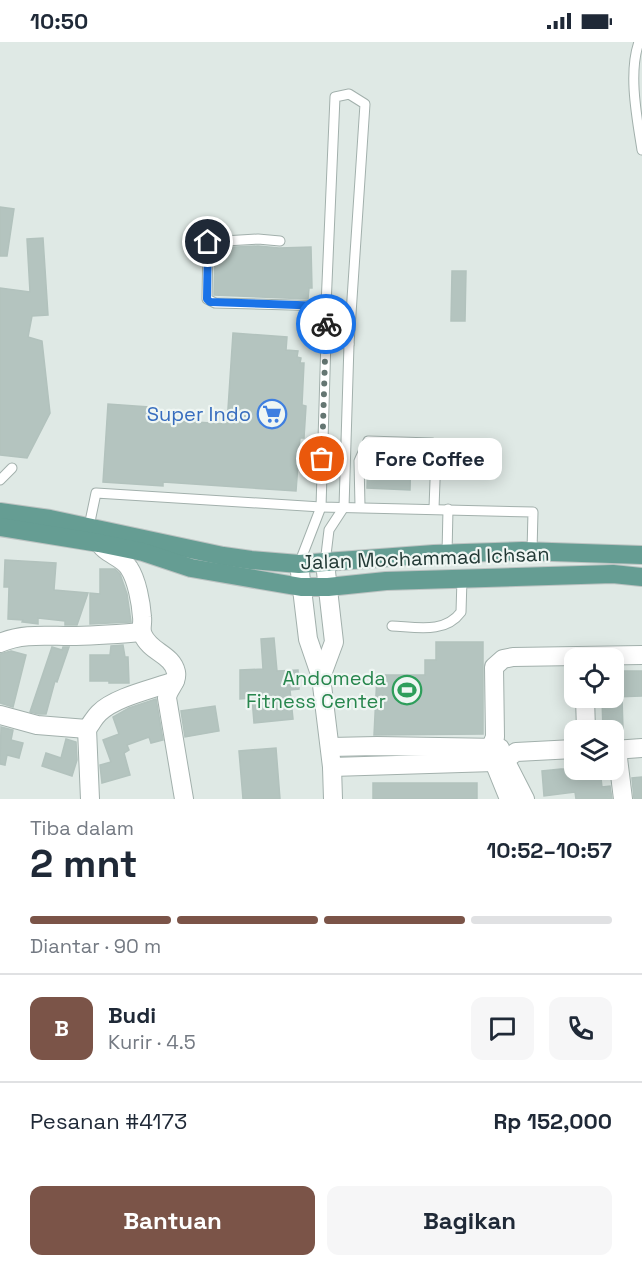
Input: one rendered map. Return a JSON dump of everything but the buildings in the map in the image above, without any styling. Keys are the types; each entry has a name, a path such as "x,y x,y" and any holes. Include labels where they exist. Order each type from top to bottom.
{"main road":[{"name":"Jalan Mochammad Ichsan","path":"0,512 50,519 191,568 301,586 328,587 386,580 613,574 642,577"},
{"name":"Jalan Mochammad Ichsan","path":"0,526 94,535 223,556 299,564 532,551 642,555"}],"street":[{"path":"94,535 103,548 129,567 134,579 142,618 141,632 150,647 172,663 176,673 167,698 184,799"},
{"path":"321,676 334,642 326,563"},
{"path":"299,564 308,639 321,676 332,767 333,799"},
{"path":"0,643 13,638 31,636 141,632"},
{"path":"624,656 642,655"},
{"path":"509,799 493,698 494,667 503,659 513,657 564,658"},
{"path":"90,799 87,729 99,713 122,699 175,681"},
{"path":"0,715 37,725 87,729"},
{"path":"330,747 377,746 500,751 564,749"},
{"path":"624,749 642,748"},
{"path":"332,767 500,751"},
{"path":"500,751 525,799"},
{"path":"619,780 622,799"}],"lane":[{"path":"639,42 636,50 634,98 642,150"},
{"path":"299,564 321,507 326,306 335,97 349,94 365,104 349,344 344,507 329,530 326,563"},
{"path":"280,242 258,239 208,242 207,299 215,303 326,306"},
{"path":"326,339 349,344"},
{"path":"360,506 359,461 368,441 432,443 435,454 434,508"},
{"path":"0,480 12,468"},
{"path":"94,535 96,493 321,507 360,506 533,512 532,551"},
{"path":"447,554 448,509"},
{"path":"392,626 435,628 453,621 461,612 462,579"}],"way so far":[{"path":"322,459 326,324"}],"place":[{"name":"Super Indo","path":"272,414"},
{"name":"Fore Coffee","path":"322,459"},
{"name":"Andomeda Fitness Center","path":"407,690"}],"route":[{"path":"208,242 207,299 210,302 326,306 326,324"}]}
